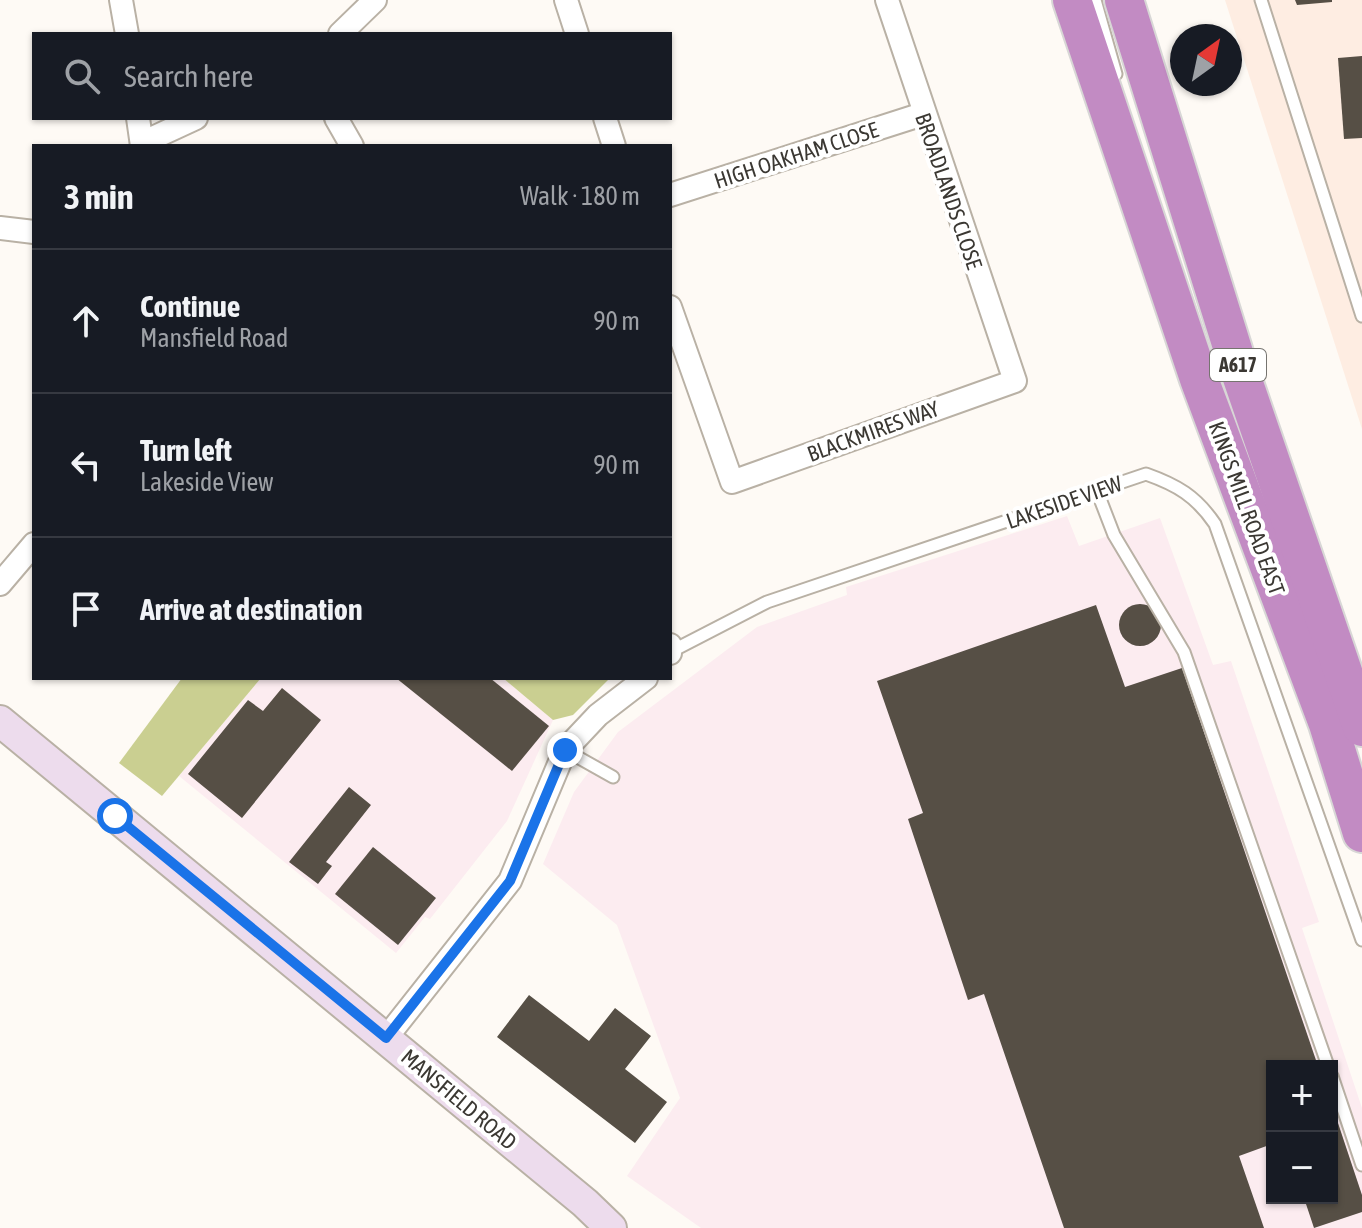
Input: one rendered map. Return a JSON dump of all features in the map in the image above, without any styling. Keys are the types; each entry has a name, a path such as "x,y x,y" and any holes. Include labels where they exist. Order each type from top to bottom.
{"highway":[{"name":"KINGS MILL ROAD EAST","path":"1072,0 1122,157 1199,379 1328,724 1362,833"},
{"name":"KINGS MILL ROAD EAST","path":"1124,0 1238,366 1362,727"}],"main road":[{"name":"MANSFIELD ROAD","path":"0,721 585,1203 611,1228"},
{"name":"MANSFIELD ROAD","path":"585,1203 636,1228"}],"street":[{"path":"121,0 127,32"},
{"path":"342,32 375,0"},
{"path":"566,0 576,32"},
{"name":"BROADLANDS CLOSE","path":"887,0 1015,381"},
{"name":"HIGH OAKHAM CLOSE","path":"672,194 923,114"},
{"path":"138,120 142,144 192,120"},
{"path":"337,120 351,144"},
{"path":"606,120 613,144"},
{"path":"0,228 32,232"},
{"name":"BLACKMIRES WAY","path":"672,316 732,482 1015,381"},
{"path":"0,584 32,546"},
{"path":"386,1038 510,881 565,750 598,715 643,680"}],"lane":[{"path":"1095,0 1121,89"},
{"path":"1261,0 1362,316"},
{"path":"1122,157 1124,117"},
{"name":"LAKESIDE VIEW","path":"672,650 767,602 1146,474 1175,484 1200,502 1215,524 1362,940"},
{"path":"1097,491 1114,535 1184,652 1326,1060"},
{"path":"565,750 613,777"},
{"path":"1338,1094 1362,1165"}],"shaded area":[{"path":"1225,0 1362,0 1362,429 1242,53 1242,24 1233,24"},
{"path":"1067,516 1079,546 1160,518 1213,665 1231,661 1319,922 1302,928 1362,1108 1362,1228 701,1228 627,1176 680,1098 617,925 543,864 574,792 618,732 757,627 847,595 846,587"},
{"path":"259,680 505,680 553,720 507,821 430,919 425,917 396,953 179,776"}],"green space":[{"path":"181,680 259,680 162,796 119,763"},
{"path":"505,680 608,680 573,715 553,720"}],"building":[{"path":"1295,0 1332,0 1332,2 1297,5"},
{"path":"1362,56 1362,138 1344,139 1338,58"},
{"path":"1140,604 1155,610 1161,625 1155,640 1140,646 1125,640 1119,625 1125,610"},
{"path":"1096,605 1125,687 1182,668 1316,1060 1266,1060 1266,1146 1239,1156 1264,1228 1064,1228 984,994 968,1000 908,819 923,813 877,681"},
{"path":"398,680 492,680 549,726 512,771"},
{"path":"282,688 321,720 242,818 188,774 248,700 263,711"},
{"path":"349,787 371,805 326,862 332,866 318,884 289,862"},
{"path":"373,847 436,898 398,945 335,894"},
{"path":"529,995 589,1041 615,1008 651,1036 625,1069 667,1102 635,1143 497,1037"},
{"path":"1338,1123 1362,1195 1362,1212 1314,1228 1306,1204 1338,1204"}],"route":[{"path":"115,816 386,1038 510,881 565,750"}]}
